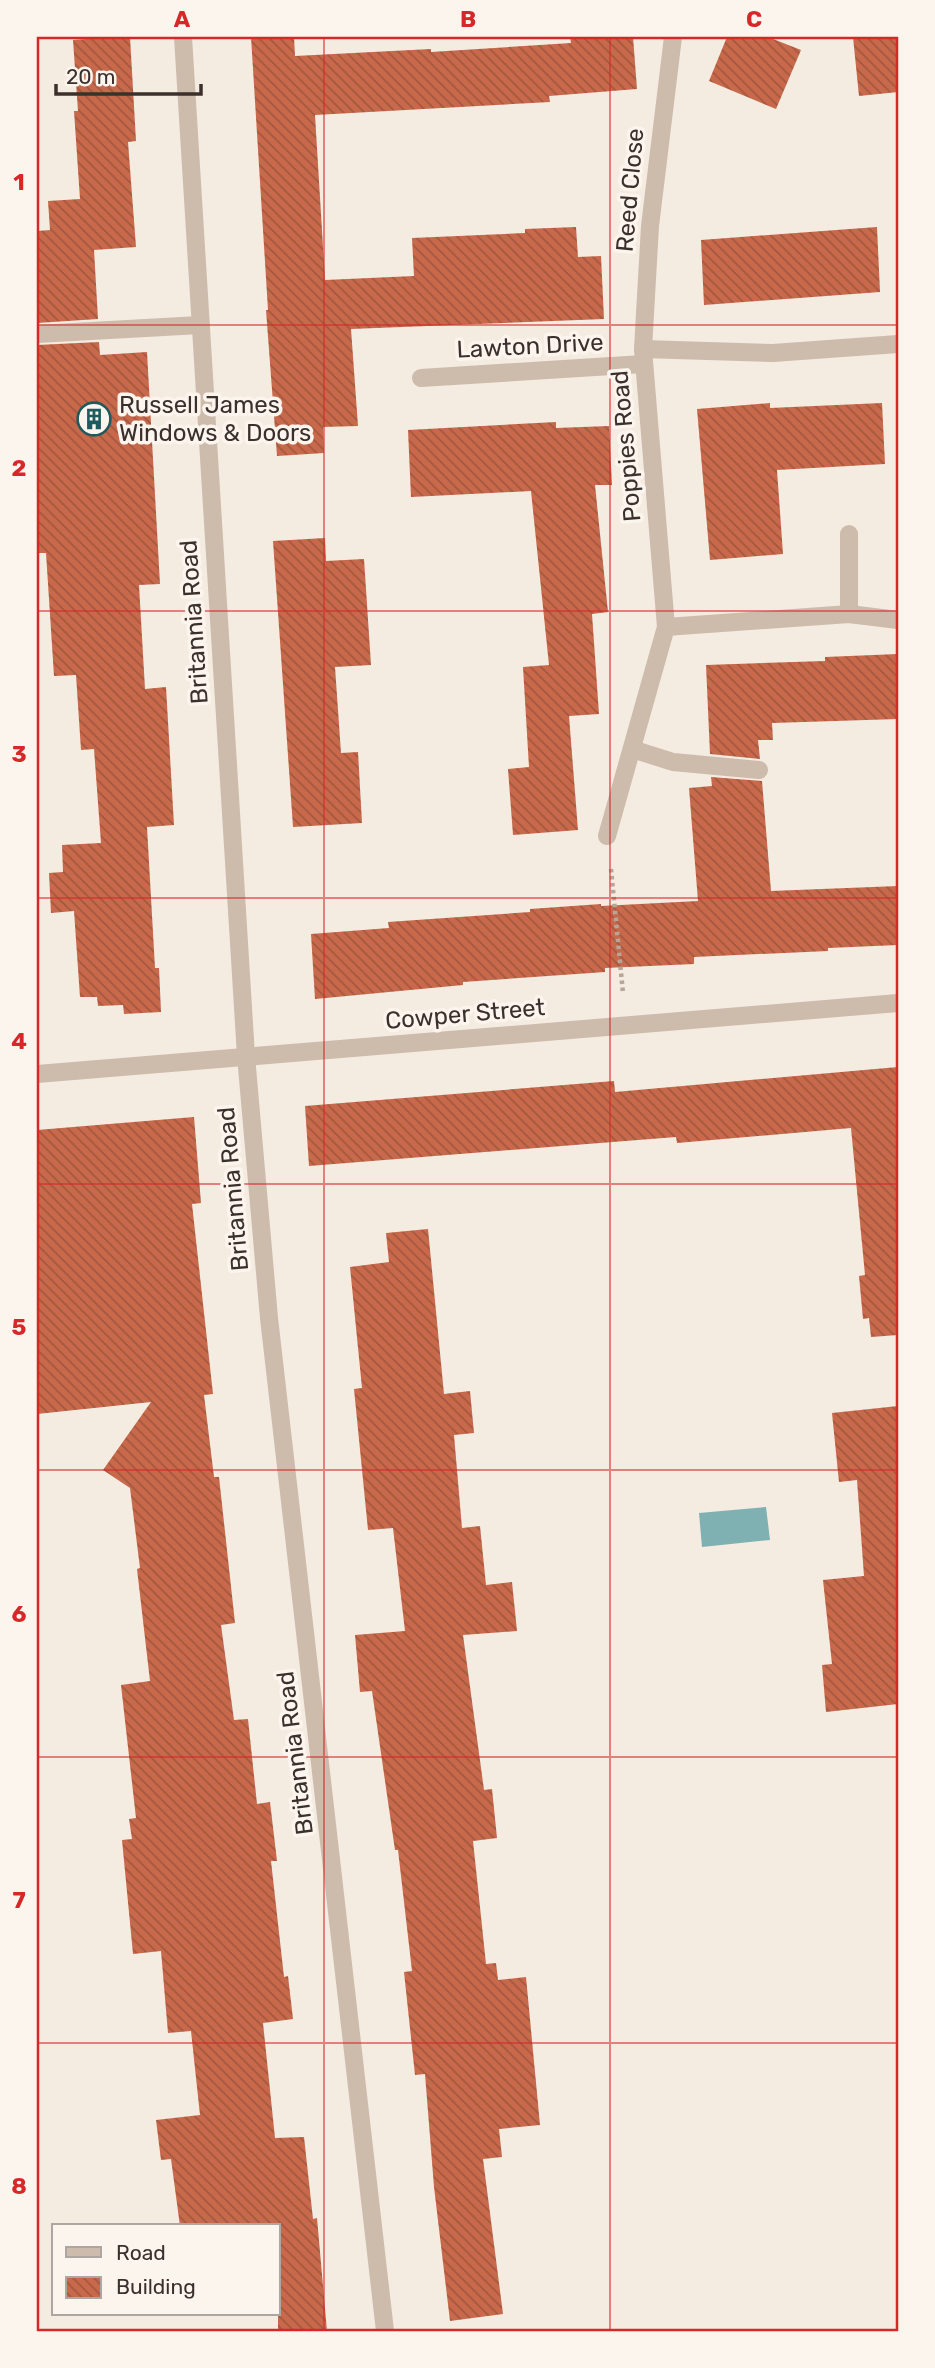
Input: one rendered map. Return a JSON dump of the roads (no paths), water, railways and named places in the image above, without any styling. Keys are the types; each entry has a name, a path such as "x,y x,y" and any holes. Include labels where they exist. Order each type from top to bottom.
{"street":[{"name":"Britannia Road","path":"183,37 246,1056 269,1318 386,2331"},
{"name":"Reed Close","path":"643,357 650,226 673,37"},
{"path":"37,334 200,325"},
{"name":"Poppies Road","path":"607,836 666,627 643,357 773,353 898,344"},
{"name":"Lawton Drive","path":"421,378 643,357"},
{"path":"849,534 849,614"},
{"path":"666,627 849,614 898,620"},
{"path":"632,749 673,762 759,770"},
{"name":"Cowper Street","path":"37,1074 898,1003"}],"water":[{"path":"766,1507 770,1540 702,1547 699,1513"}],"place":[{"name":"Russell James Windows & Doors","path":"94,419"}]}
